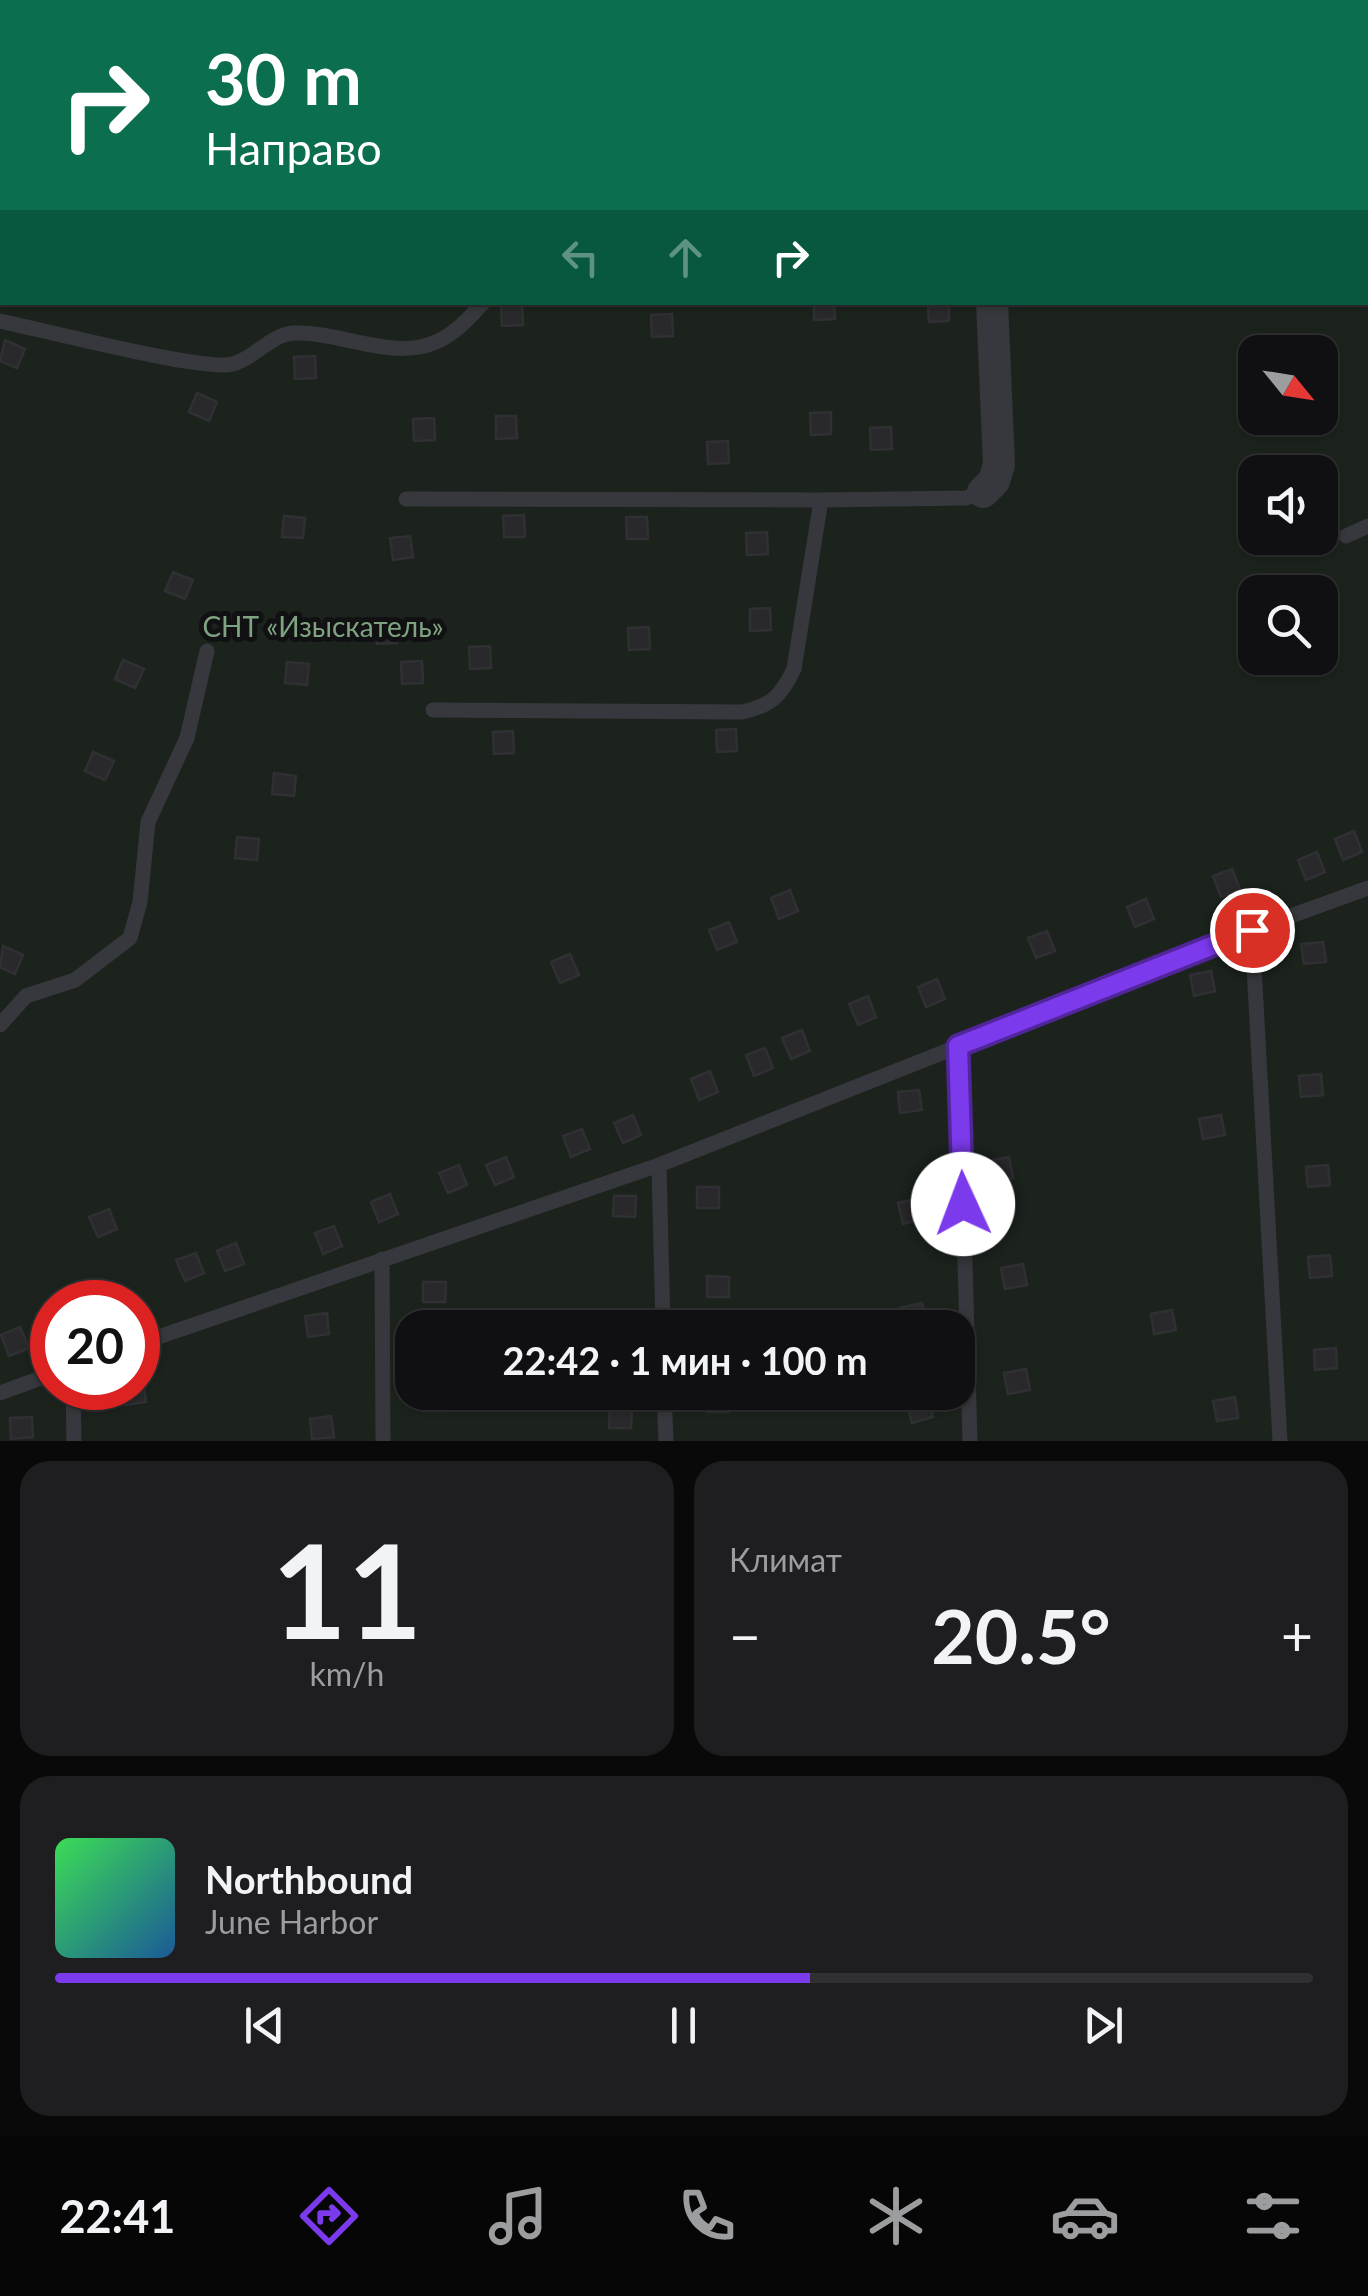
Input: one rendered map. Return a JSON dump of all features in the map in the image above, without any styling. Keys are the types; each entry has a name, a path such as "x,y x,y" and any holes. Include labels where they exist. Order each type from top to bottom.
{"street":[{"path":"983,492 994,481 999,465 992,305"}],"lane":[{"path":"0,321 190,360 232,364 287,333 312,333 387,348 423,346 450,335 481,305"},
{"path":"406,499 820,500 966,498 983,492"},
{"path":"433,710 742,712 766,707 782,694 794,669 820,500"},
{"path":"1346,536 1368,526"},
{"path":"0,1025 26,996 75,980 130,938 140,902 148,822 187,738 207,651"},
{"path":"160,1336 658,1165 1252,930 1368,888"},
{"path":"1252,930 1280,1441"},
{"path":"958,1046 970,1441"},
{"path":"658,1165 662,1310"},
{"path":"382,1259 383,1441"},
{"path":"0,1393 30,1382"},
{"path":"73,1410 74,1441"},
{"path":"665,1410 666,1441"}],"green space":[{"name":"СНТ «Изыскатель»","path":"0,305 1368,305 1368,1441 0,1441"}],"building":[{"path":"501,305 522,305 523,325 502,326"},
{"path":"814,305 834,305 835,319 814,320"},
{"path":"928,305 949,305 949,321 929,322"},
{"path":"672,314 673,336 652,337 651,315"},
{"path":"5,340 25,349 17,368 0,361"},
{"path":"315,356 316,378 295,379 294,357"},
{"path":"197,393 217,402 209,421 189,412"},
{"path":"831,412 831,434 811,435 810,413"},
{"path":"496,416 516,416 517,438 496,439"},
{"path":"434,418 435,440 414,441 413,419"},
{"path":"891,427 892,449 871,450 870,428"},
{"path":"728,441 729,463 708,464 707,442"},
{"path":"524,515 525,537 504,537 503,516"},
{"path":"284,516 305,518 303,538 282,537"},
{"path":"626,517 647,517 648,539 627,539"},
{"path":"767,532 768,554 747,555 746,533"},
{"path":"410,536 413,557 393,560 390,538"},
{"path":"173,572 193,580 185,599 165,591"},
{"path":"770,608 771,630 750,631 750,609"},
{"path":"397,621 397,643 377,644 376,622"},
{"path":"649,627 650,649 629,650 628,628"},
{"path":"490,646 491,668 470,669 469,647"},
{"path":"123,660 144,669 135,688 115,679"},
{"path":"422,661 423,683 402,684 401,662"},
{"path":"287,662 309,664 307,685 285,683"},
{"path":"736,729 737,751 717,752 716,730"},
{"path":"513,731 514,753 494,754 493,732"},
{"path":"93,752 114,761 105,780 85,771"},
{"path":"274,773 296,776 294,796 272,794"},
{"path":"1354,831 1362,852 1343,860 1335,839"},
{"path":"237,837 259,839 257,860 235,858"},
{"path":"1317,852 1325,872 1306,880 1298,860"},
{"path":"1232,869 1240,889 1221,897 1213,876"},
{"path":"790,890 798,911 779,919 771,898"},
{"path":"1146,899 1154,919 1135,927 1127,907"},
{"path":"729,922 737,942 717,950 709,930"},
{"path":"1047,931 1055,951 1036,958 1028,938"},
{"path":"1323,942 1326,962 1304,964 1301,944"},
{"path":"3,946 23,955 15,974 0,967"},
{"path":"570,954 579,975 560,983 551,962"},
{"path":"1211,971 1215,991 1194,996 1190,975"},
{"path":"937,979 945,999 926,1007 918,987"},
{"path":"868,996 876,1017 858,1025 849,1004"},
{"path":"802,1030 810,1051 791,1059 782,1038"},
{"path":"765,1048 773,1068 754,1076 746,1055"},
{"path":"710,1071 718,1092 699,1100 691,1079"},
{"path":"1321,1074 1323,1095 1301,1097 1299,1076"},
{"path":"919,1090 922,1110 900,1113 898,1092"},
{"path":"633,1115 641,1135 623,1143 614,1123"},
{"path":"1221,1115 1225,1135 1203,1139 1199,1119"},
{"path":"582,1129 590,1149 571,1157 563,1136"},
{"path":"506,1157 514,1177 495,1185 486,1165"},
{"path":"1009,1157 1013,1178 991,1181 988,1161"},
{"path":"459,1165 467,1185 448,1193 439,1173"},
{"path":"1328,1165 1330,1185 1308,1187 1306,1167"},
{"path":"697,1187 719,1187 719,1208 697,1208"},
{"path":"390,1194 398,1214 379,1222 371,1202"},
{"path":"614,1196 636,1196 635,1217 613,1216"},
{"path":"920,1198 925,1218 903,1224 898,1203"},
{"path":"109,1209 117,1229 98,1237 89,1217"},
{"path":"334,1226 342,1246 323,1254 315,1233"},
{"path":"236,1243 244,1264 225,1271 217,1251"},
{"path":"196,1253 204,1273 185,1281 176,1260"},
{"path":"1330,1255 1332,1276 1310,1278 1308,1257"},
{"path":"1023,1264 1027,1285 1005,1289 1001,1268"},
{"path":"707,1276 729,1277 729,1297 707,1297"},
{"path":"423,1282 446,1282 445,1302 423,1302"},
{"path":"922,1303 924,1310 900,1310"},
{"path":"1172,1310 1176,1330 1154,1334 1151,1314"},
{"path":"327,1313 329,1334 308,1337 305,1316"},
{"path":"20,1327 29,1348 9,1356 1,1335"},
{"path":"1336,1348 1337,1368 1315,1370 1314,1350"},
{"path":"1026,1369 1030,1390 1008,1394 1004,1373"},
{"path":"1235,1397 1238,1418 1217,1421 1213,1401"},
{"path":"610,1410 632,1410 631,1428 609,1428"},
{"path":"909,1410 931,1410 933,1417 912,1423"},
{"path":"331,1416 334,1437 312,1439 310,1419"},
{"path":"32,1417 33,1437 11,1439 10,1418"}],"route":[{"path":"963,1204 958,1046 1252,930"}]}
